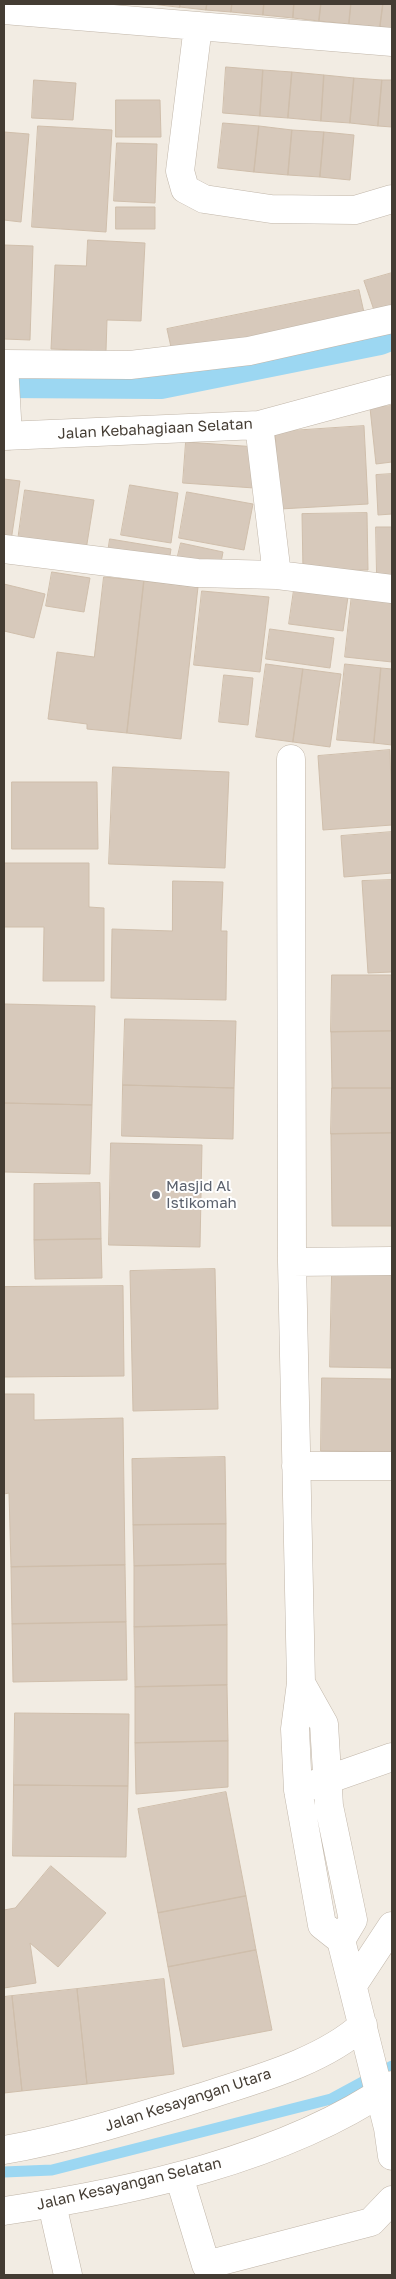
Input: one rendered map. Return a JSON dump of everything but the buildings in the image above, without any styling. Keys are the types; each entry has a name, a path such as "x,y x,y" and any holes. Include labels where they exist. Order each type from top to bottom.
{"street":[{"path":"4,10 392,42"},
{"path":"198,26 180,171 185,189 204,199 271,209 356,210 392,199"},
{"path":"6,433 4,364 130,366 248,351 392,319"},
{"name":"Jalan Kebahagiaan Selatan","path":"6,433 259,425 392,389"},
{"path":"259,425 277,576"},
{"path":"4,549 197,574 277,576 392,589"},
{"path":"291,759 292,1262 301,1683 295,1729 298,1790 322,1925 341,1940 365,2032 383,2086 392,2156"},
{"path":"292,1262 392,1261"},
{"path":"296,1466 392,1466"},
{"path":"301,1683 324,1724 329,1806 353,1920 341,1940"},
{"path":"298,1790 392,1757"},
{"path":"353,1985 392,1926"},
{"name":"Jalan Kesayangan Utara","path":"4,2150 48,2142 114,2125 265,2076 365,2032"},
{"name":"Jalan Kesayangan Selatan","path":"4,2211 52,2204 179,2176 227,2162 342,2116 383,2086"},
{"path":"179,2176 206,2265 371,2222 392,2200"},
{"path":"52,2204 68,2275"}],"waterway":[{"path":"4,379 160,380 379,336 392,331"},
{"path":"4,2172 52,2170 331,2099 392,2066"}],"place":[{"name":"Masjid Al Istikomah","path":"156,1195"}]}
